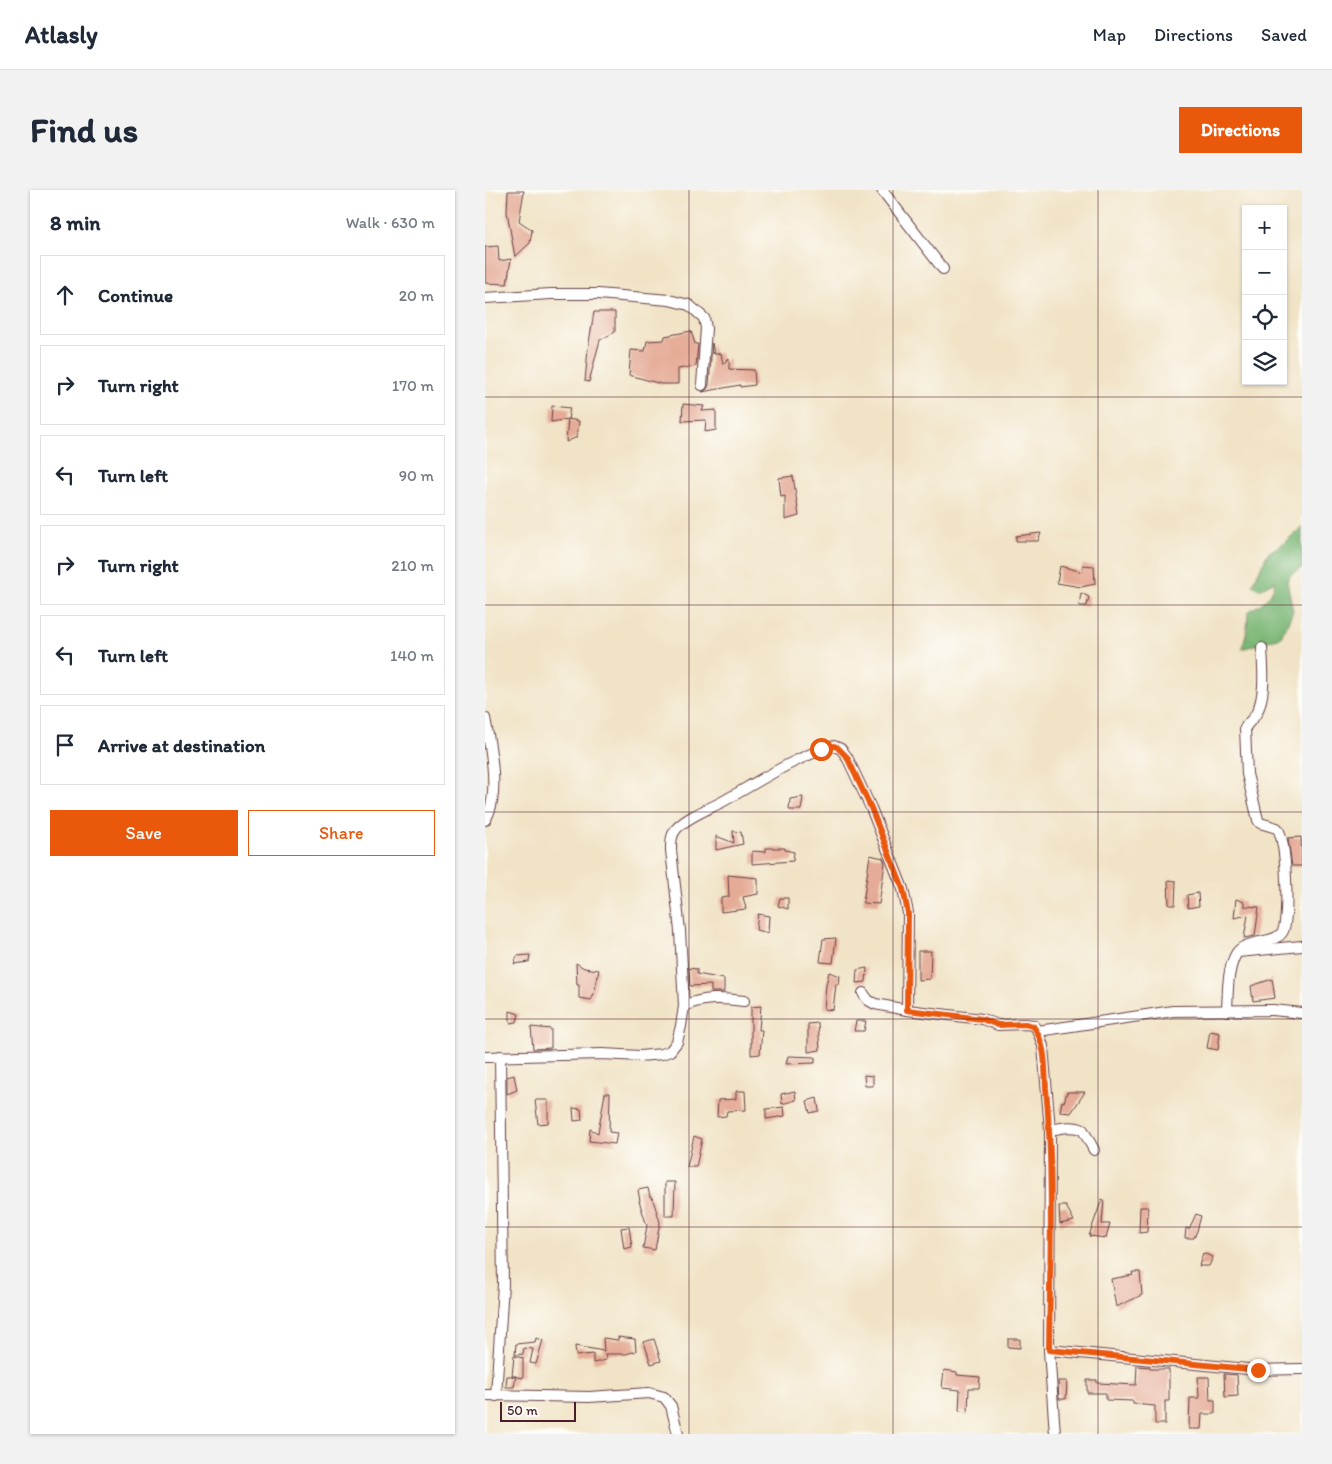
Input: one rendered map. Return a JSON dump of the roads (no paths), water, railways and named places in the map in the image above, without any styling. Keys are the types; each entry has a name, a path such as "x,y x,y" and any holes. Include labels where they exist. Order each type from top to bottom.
{"street":[{"path":"882,190 943,269"},
{"path":"485,298 541,294 597,294 669,300 689,305 704,318 706,328 703,385"},
{"path":"1227,1011 1230,968 1237,952 1245,945 1279,936 1283,932 1286,916 1285,864 1282,840 1277,828 1260,823 1258,820 1247,774 1245,728 1247,723 1256,714 1261,702 1262,648"},
{"path":"485,718 492,761 492,799 490,813 485,820"},
{"path":"485,1057 602,1054 640,1056 663,1054 670,1051 677,1042 684,1006 680,931 671,850 674,832 678,827 696,816 783,769 821,749 834,746 841,749 847,757 871,808 903,889 908,913 907,1010"},
{"path":"1237,952 1302,946"},
{"path":"863,992 868,1000 875,1004 982,1019 998,1025 1025,1024 1033,1026 1038,1031 1043,1046 1050,1130 1049,1350 1055,1434"},
{"path":"684,1006 693,1002 720,998 744,1001"},
{"path":"1038,1031 1173,1011 1273,1010 1302,1013"},
{"path":"496,1396 503,1284 500,1056"},
{"path":"1050,1130 1081,1128 1095,1150"},
{"path":"1049,1350 1258,1370 1302,1369"},
{"path":"485,1395 589,1397 649,1393 664,1396 671,1406 678,1434"}]}
